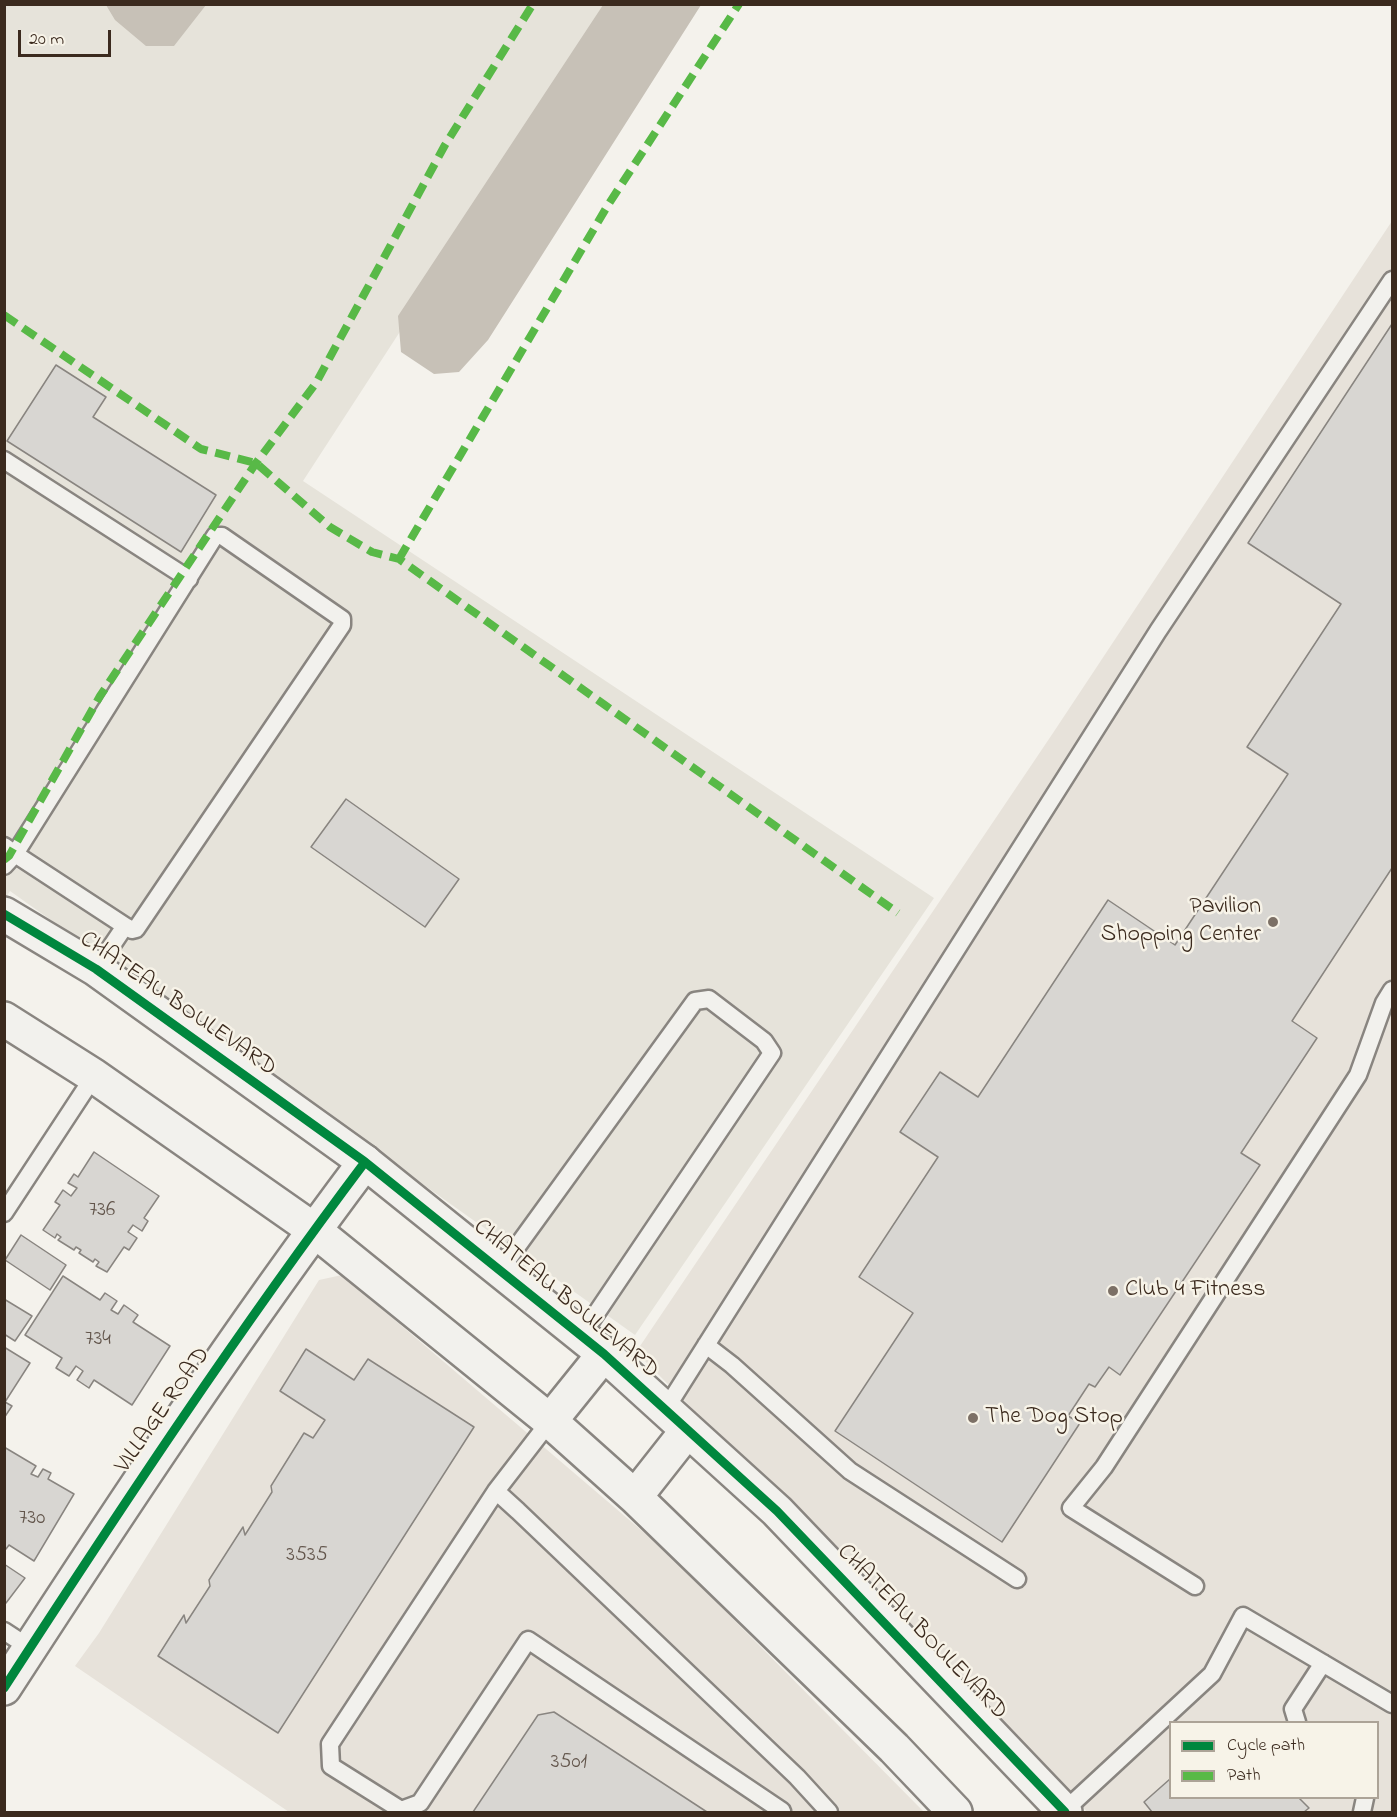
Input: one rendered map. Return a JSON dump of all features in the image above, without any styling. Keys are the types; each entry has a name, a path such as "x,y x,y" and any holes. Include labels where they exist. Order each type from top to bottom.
{"street":[{"name":"CHATEAU BOULEVARD","path":"4,914 96,969 365,1161 592,1345 777,1511 1063,1812"},
{"path":"4,1019 94,1076 314,1230 550,1421 635,1497 894,1748 955,1812"},
{"name":"VILLAGE ROAD","path":"4,1688 17,1640 127,1499 314,1230 365,1161"},
{"path":"550,1421 592,1345"},
{"path":"635,1497 676,1420"}],"lane":[{"path":"676,1420 706,1345 1158,631 1392,280"},
{"path":"4,460 189,579"},
{"path":"215,536 222,536 342,619 342,625 136,928 132,930 8,856 189,579 215,536"},
{"path":"96,969 125,926"},
{"path":"1195,1586 1071,1508 1104,1467 1358,1075 1384,1003 1392,990"},
{"path":"500,1270 694,1001 709,999 764,1041 772,1053 592,1345"},
{"path":"4,1213 94,1076"},
{"path":"706,1345 732,1365 850,1471 1017,1580"},
{"path":"550,1421 496,1491 330,1744 331,1766 401,1810 420,1803 528,1640 781,1812"},
{"path":"496,1491 797,1777 829,1812"},
{"path":"1063,1812 1212,1674 1243,1616 1392,1704"},
{"path":"1297,1721 1293,1709 1323,1663"}],"shaded area":[{"path":"5,5 612,5 303,481 934,898 635,1335 10,891 5,899"},
{"path":"106,5 206,5 174,46 146,46 115,20"},
{"path":"603,5 701,5 488,340 459,372 434,374 401,352 398,316"},
{"path":"1392,221 1392,1812 1087,1812 1052,1771 636,1352 1053,733"},
{"path":"342,1275 668,1553 924,1812 289,1812 75,1666 99,1633 319,1280"}],"building":[{"name":"Pavilion Shopping Center","path":"1392,324 1392,868 1292,1021 1317,1038 1241,1153 1260,1165 1120,1375 1109,1367 1095,1387 1089,1384 1068,1416 1080,1423 1002,1542 835,1431 913,1313 859,1277 938,1157 900,1132 940,1072 978,1097 1108,900 1175,945 1288,774 1247,747 1341,604 1248,543"},
{"path":"56,365 106,397 93,417 216,495 181,552 7,441"},
{"path":"346,799 459,879 425,927 311,847"},
{"path":"94,1152 159,1196 144,1218 148,1221 142,1231 133,1225 128,1232 137,1238 129,1250 124,1247 107,1272 96,1266 99,1262 95,1259 93,1262 79,1253 81,1250 76,1247 74,1250 58,1240 61,1237 57,1234 55,1238 43,1230 60,1205 55,1202 63,1190 71,1196 77,1188 68,1183 74,1174 78,1177"},
{"path":"21,1235 66,1265 50,1290 5,1260"},
{"path":"63,1276 100,1300 105,1293 117,1301 111,1310 118,1314 124,1305 138,1315 133,1322 170,1346 132,1405 94,1380 89,1388 77,1380 83,1371 76,1366 69,1376 56,1368 62,1358 25,1335"},
{"path":"4,1299 32,1316 15,1341 4,1334"},
{"path":"4,1347 30,1363 5,1402 12,1406 4,1418"},
{"path":"306,1349 354,1380 368,1359 474,1427 278,1733 158,1656 184,1615 186,1623 210,1586 209,1580 243,1527 245,1535 272,1492 271,1486 304,1433 313,1438 325,1420 280,1391"},
{"path":"4,1447 36,1466 31,1474 38,1477 43,1469 51,1473 48,1479 74,1494 34,1561 9,1545 6,1549 4,1548"},
{"path":"4,1564 25,1578 6,1603 4,1601"},
{"path":"554,1712 707,1812 473,1812 538,1715"},
{"path":"1169,1780 1169,1799 1300,1799 1309,1808 1304,1812 1152,1812 1144,1802"}],"marked path":[{"path":"4,860 9,856 100,696 256,463 316,383 445,145 533,4"},
{"path":"399,559 608,205 739,4"},
{"path":"4,315 201,449 256,463 330,527 372,552 399,559 898,913"}],"cycle path":[{"path":"4,914 96,969 365,1162 604,1354 777,1511 1065,1812"},
{"path":"4,1688 180,1422 317,1226 365,1162"}],"place":[{"name":"Pavilion Shopping Center","path":"1273,922"},
{"name":"Club 4 Fitness","path":"1113,1291"},
{"name":"The Dog Stop","path":"973,1418"}]}
